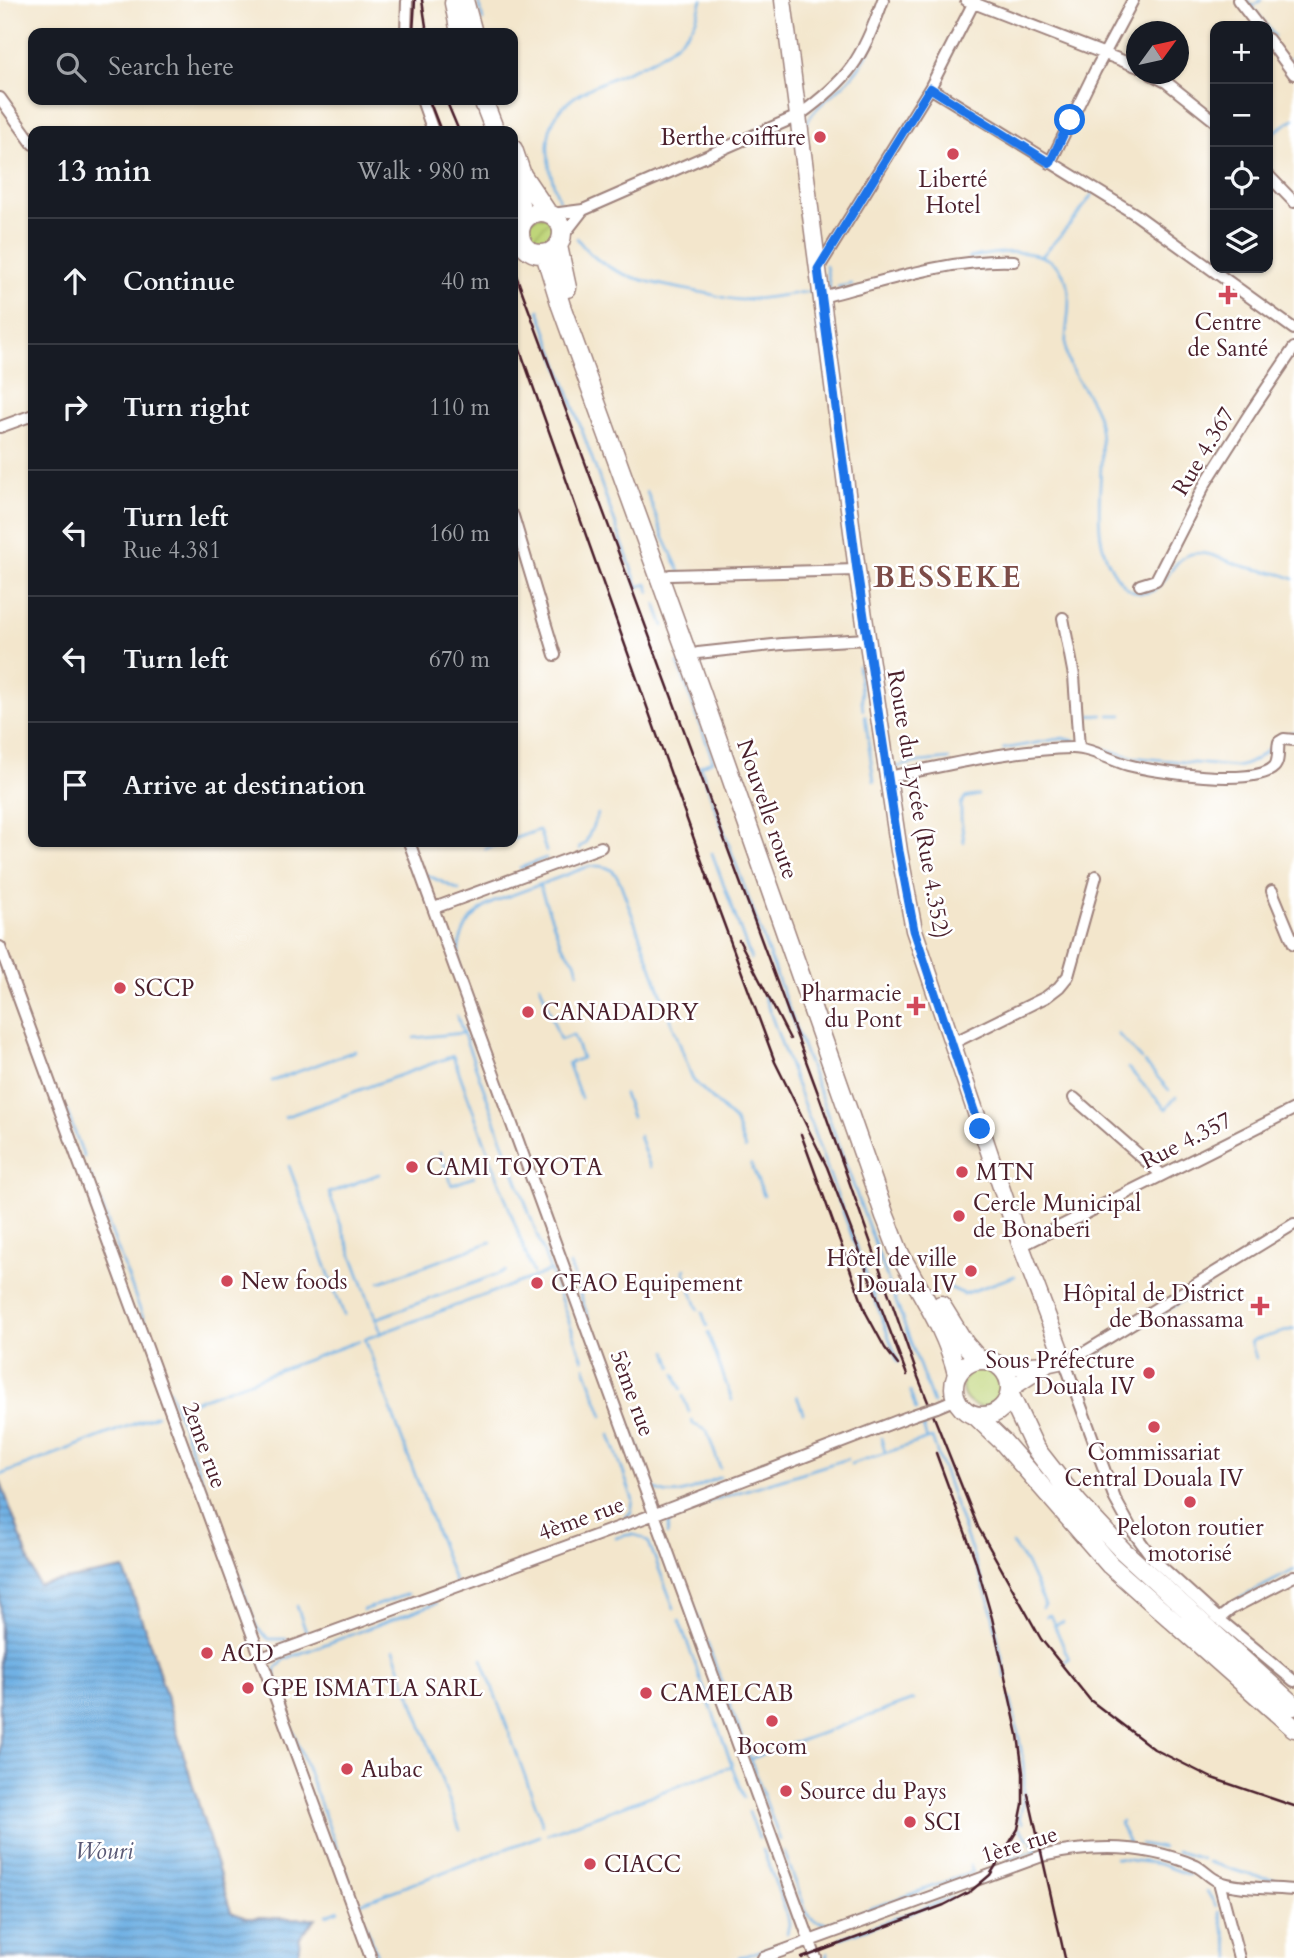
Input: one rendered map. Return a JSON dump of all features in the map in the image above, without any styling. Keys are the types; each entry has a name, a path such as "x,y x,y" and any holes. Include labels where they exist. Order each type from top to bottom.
{"highway":[{"path":"454,0 462,28"},
{"path":"463,28 464,0"},
{"path":"485,105 493,126"},
{"path":"497,105 505,126"},
{"path":"518,163 522,175 561,226 555,245 534,253 519,236 537,212 549,213"},
{"name":"Nouvelle route","path":"555,245 563,278 698,653 705,690 885,1216 900,1252 945,1336 957,1374"},
{"name":"Nouvelle route","path":"555,245 565,319 705,690 894,1211 909,1247 942,1307 979,1360"},
{"path":"1294,1706 1123,1551 1087,1513 1035,1448 1010,1392 1008,1377 1001,1367 991,1361 979,1360 966,1364 957,1374 954,1387 956,1399 964,1410 976,1416 1003,1442 1110,1565 1294,1728"},
{"path":"976,1416 997,1412 1005,1405 1010,1392"}],"main road":[{"name":"Route du Lycée (Rue 4.352)","path":"783,0 857,570 914,930 1021,1246 1064,1360"},
{"path":"1001,1367 1064,1360"},
{"path":"1010,1392 1046,1364"}],"street":[{"path":"406,28 407,0"},
{"path":"549,213 583,210 798,117 846,77 857,62 883,0"},
{"path":"1050,163 1133,0"},
{"path":"1238,0 1254,21"},
{"path":"818,269 930,88 972,1 1126,62"},
{"path":"1273,46 1294,74"},
{"path":"1169,84 1210,117"},
{"path":"930,88 1135,215 1294,329"},
{"path":"0,98 28,137"},
{"path":"424,105 431,126"},
{"path":"1273,180 1294,202"},
{"path":"555,245 583,210"},
{"path":"821,297 961,263 1014,261"},
{"name":"Rue 4.367","path":"1140,585 1156,580 1205,484 1294,348"},
{"path":"0,427 28,417"},
{"path":"518,555 555,654"},
{"path":"670,575 857,570"},
{"path":"1063,618 1074,676 1079,748"},
{"path":"698,653 867,639"},
{"path":"888,777 1000,755 1079,748 1138,767 1239,778 1259,775 1271,769 1278,762 1279,742 1284,739 1294,740"},
{"name":"5ème rue","path":"412,847 816,1958"},
{"path":"434,908 601,847"},
{"path":"951,1044 1059,988 1068,976 1096,876"},
{"path":"1272,891 1294,944"},
{"name":"2eme rue","path":"0,947 371,1958"},
{"path":"1074,1098 1162,1175"},
{"name":"Rue 4.357","path":"1021,1246 1294,1109"},
{"path":"1064,1360 1077,1357 1294,1224"},
{"name":"Route du Lycée (Rue 4.352)","path":"1064,1360 1115,1499 1132,1530 1154,1560 1219,1619 1294,1681"},
{"name":"4ème rue","path":"261,1658 654,1514 956,1399"},
{"path":"1219,1619 1231,1609 1294,1576"},
{"name":"1ère rue","path":"763,1958 1042,1856 1072,1849 1136,1848 1199,1867 1219,1882 1294,1890"},
{"path":"1219,1882 1239,1958"}],"green space":[{"path":"541,216 553,221 558,233 553,245 541,250 529,245 524,233 529,221"},
{"path":"982,1367 990,1368 996,1373 1001,1379 1001,1395 996,1401 990,1406 982,1407 974,1406 968,1401 963,1395 962,1387 963,1379 968,1373 974,1368"}],"water":[{"name":"Wouri","path":"0,1480 38,1585 124,1569 152,1649 231,1912 246,1918 316,1918 300,1937 298,1958 0,1958"}],"waterway":[{"path":"478,0 483,20"},
{"path":"559,200 548,156 551,126 565,104 587,89 643,64 670,48 693,25 702,0"},
{"path":"1247,0 1263,21"},
{"path":"1252,7 1261,0"},
{"path":"807,125 814,112 860,66 878,28"},
{"path":"1291,58 1294,62"},
{"path":"1273,133 1294,119"},
{"path":"1042,256 1078,215 1093,193"},
{"path":"577,238 588,251 616,271 666,286 742,300 812,291"},
{"path":"968,258 996,253 1027,253 1053,262 1062,273 1069,295 1066,343 1068,360 1098,418 1101,440 1099,506 1103,548 1111,568 1125,586 1137,593 1156,589 1177,563 1197,553 1294,579"},
{"path":"826,266 830,288"},
{"path":"838,287 852,284"},
{"path":"539,310 638,587 647,584 650,592"},
{"path":"647,492 680,572"},
{"path":"656,604 664,626"},
{"path":"678,663 713,760 700,766 933,1403"},
{"path":"858,666 863,710"},
{"path":"1081,716 1103,715"},
{"path":"1109,715 1122,715"},
{"path":"865,716 868,738"},
{"path":"1285,735 1294,732"},
{"path":"1003,749 1063,738 1075,741"},
{"path":"868,741 874,781"},
{"path":"1082,743 1133,757 1235,767 1252,761 1274,743"},
{"path":"897,767 949,759"},
{"path":"964,842 961,804 965,798 978,795"},
{"path":"580,849 579,847 585,844 598,814"},
{"path":"518,837 539,830 546,851"},
{"path":"485,849 491,847"},
{"path":"712,853 751,959"},
{"path":"520,868 546,858"},
{"path":"460,969 461,937 471,920 486,906 587,867 603,866 611,870 620,882 693,1080 735,1121 745,1149"},
{"path":"425,874 459,890"},
{"path":"540,887 561,944 575,961 578,972"},
{"path":"540,985 560,1040 573,1035 582,1058 568,1063 581,1098"},
{"path":"764,996 898,1362"},
{"path":"457,1016 583,1360"},
{"path":"414,1038 463,1033"},
{"path":"1118,1034 1141,1059"},
{"path":"272,1081 355,1051"},
{"path":"285,1117 453,1056 533,1273"},
{"path":"1144,1062 1169,1090"},
{"path":"1128,1068 1166,1109 1176,1097"},
{"path":"624,1094 632,1117"},
{"path":"65,1106 84,1157"},
{"path":"639,1136 650,1167"},
{"path":"440,1152 452,1185 474,1177"},
{"path":"751,1164 764,1196"},
{"path":"289,1166 344,1315"},
{"path":"90,1174 162,1369"},
{"path":"379,1174 329,1193 381,1333"},
{"path":"1099,1353 1294,1231"},
{"path":"380,1282 491,1242"},
{"path":"570,1265 589,1320"},
{"path":"686,1269 684,1271 698,1309"},
{"path":"375,1319 506,1271"},
{"path":"455,1583 365,1339 550,1271"},
{"path":"942,1284 964,1294 1015,1276"},
{"path":"702,1312 707,1326"},
{"path":"1256,1359 1251,1341 1294,1329"},
{"path":"708,1333 732,1400"},
{"path":"176,1408 359,1341"},
{"path":"600,1349 654,1488 670,1494 678,1493 720,1477"},
{"path":"667,1351 672,1367"},
{"path":"1077,1367 1095,1356"},
{"path":"585,1367 603,1416"},
{"path":"675,1374 681,1389"},
{"path":"169,1390 257,1628 269,1639 286,1639"},
{"path":"910,1391 916,1410"},
{"path":"683,1396 689,1412"},
{"path":"797,1396 803,1413"},
{"path":"0,1475 157,1415"},
{"path":"692,1420 693,1424 707,1431 720,1468"},
{"path":"922,1424 927,1439 932,1438 991,1607 1006,1678"},
{"path":"610,1435 633,1500 631,1512 622,1521"},
{"path":"881,1438 885,1452"},
{"path":"851,1464 928,1439"},
{"path":"667,1535 669,1523 679,1513 847,1459"},
{"path":"616,1538 634,1535 649,1543 674,1608"},
{"path":"1012,1544 1026,1563 1045,1605 1042,1608"},
{"path":"1221,1608 1294,1570"},
{"path":"363,1610 408,1594"},
{"path":"691,1599 702,1629"},
{"path":"275,1683 276,1669 285,1659 437,1603"},
{"path":"297,1606 306,1632"},
{"path":"1046,1616 1050,1615 1069,1659 1065,1661"},
{"path":"679,1620 732,1765"},
{"path":"1054,1625 1063,1622"},
{"path":"706,1640 742,1738"},
{"path":"394,1650 460,1830"},
{"path":"482,1659 543,1825"},
{"path":"1010,1697 1024,1773 1019,1819 1022,1823"},
{"path":"750,1759 913,1700"},
{"path":"287,1715 378,1958"},
{"path":"747,1750 780,1840"},
{"path":"547,1834 732,1766 744,1798"},
{"path":"749,1812 759,1838"},
{"path":"1044,1849 1075,1843 1129,1843 1120,1823 1122,1821"},
{"path":"1009,1859 1038,1850 1019,1828"},
{"path":"358,1904 540,1836"},
{"path":"1141,1844 1162,1848"},
{"path":"763,1850 786,1912"},
{"path":"784,1851 807,1913 814,1920 827,1924 973,1872 970,1865"},
{"path":"1176,1851 1202,1859"},
{"path":"1115,1858 1159,1864 1189,1875"},
{"path":"1208,1862 1250,1875 1280,1880"},
{"path":"1207,1891 1216,1906"},
{"path":"841,1938 951,1898"},
{"path":"327,1915 339,1910"},
{"path":"1219,1912 1231,1958"},
{"path":"787,1914 787,1933"},
{"path":"739,1958 776,1945"},
{"path":"826,1958 828,1952"}],"railway":[{"path":"413,28 415,0"},
{"path":"422,0 426,28"},
{"path":"431,105 439,126"},
{"path":"448,105 457,126"},
{"path":"518,281 819,1096 918,1377 978,1527 1041,1639 1090,1700 1154,1749 1212,1778 1294,1806"},
{"path":"518,344 711,887"},
{"path":"707,878 775,1062 827,1167 907,1375"},
{"path":"739,940 790,1039"},
{"path":"801,1134 866,1313 885,1348 898,1365"},
{"path":"802,1958 944,1905 971,1891 990,1875 1018,1829 1023,1804 1023,1773 1018,1735 992,1618 975,1559 936,1453"},
{"path":"1028,1794 1065,1958"}],"place":[{"name":"Berthe coiffure","path":"820,137"},
{"name":"Liberté Hotel","path":"953,154"},
{"name":"Centre de Santé","path":"1228,295"},
{"name":"SCCP","path":"120,988"},
{"name":"Pharmacie du Pont","path":"916,1006"},
{"name":"CANADADRY","path":"528,1012"},
{"name":"CAMI TOYOTA","path":"412,1167"},
{"name":"MTN","path":"962,1172"},
{"name":"Cercle Municipal de Bonaberi","path":"959,1216"},
{"name":"Hôtel de ville Douala IV","path":"971,1271"},
{"name":"New foods","path":"227,1281"},
{"name":"CFAO Equipement","path":"537,1283"},
{"name":"Hôpital de District de Bonassama","path":"1260,1306"},
{"name":"Sous Préfecture Douala IV","path":"1149,1373"},
{"name":"Commissariat Central Douala IV","path":"1154,1427"},
{"name":"Peloton routier motorisé","path":"1190,1502"},
{"name":"ACD","path":"207,1653"},
{"name":"GPE ISMATLA SARL","path":"248,1688"},
{"name":"CAMELCAB","path":"646,1693"},
{"name":"Bocom","path":"772,1721"},
{"name":"Aubac","path":"347,1769"},
{"name":"Source du Pays","path":"786,1791"},
{"name":"SCI","path":"910,1822"},
{"name":"CIACC","path":"590,1864"}],"district":[{"name":"BESSEKE","path":"948,577"}],"route":[{"path":"980,1129 914,930 899,851 857,570 818,269 930,88 1050,163 1070,120"}]}
